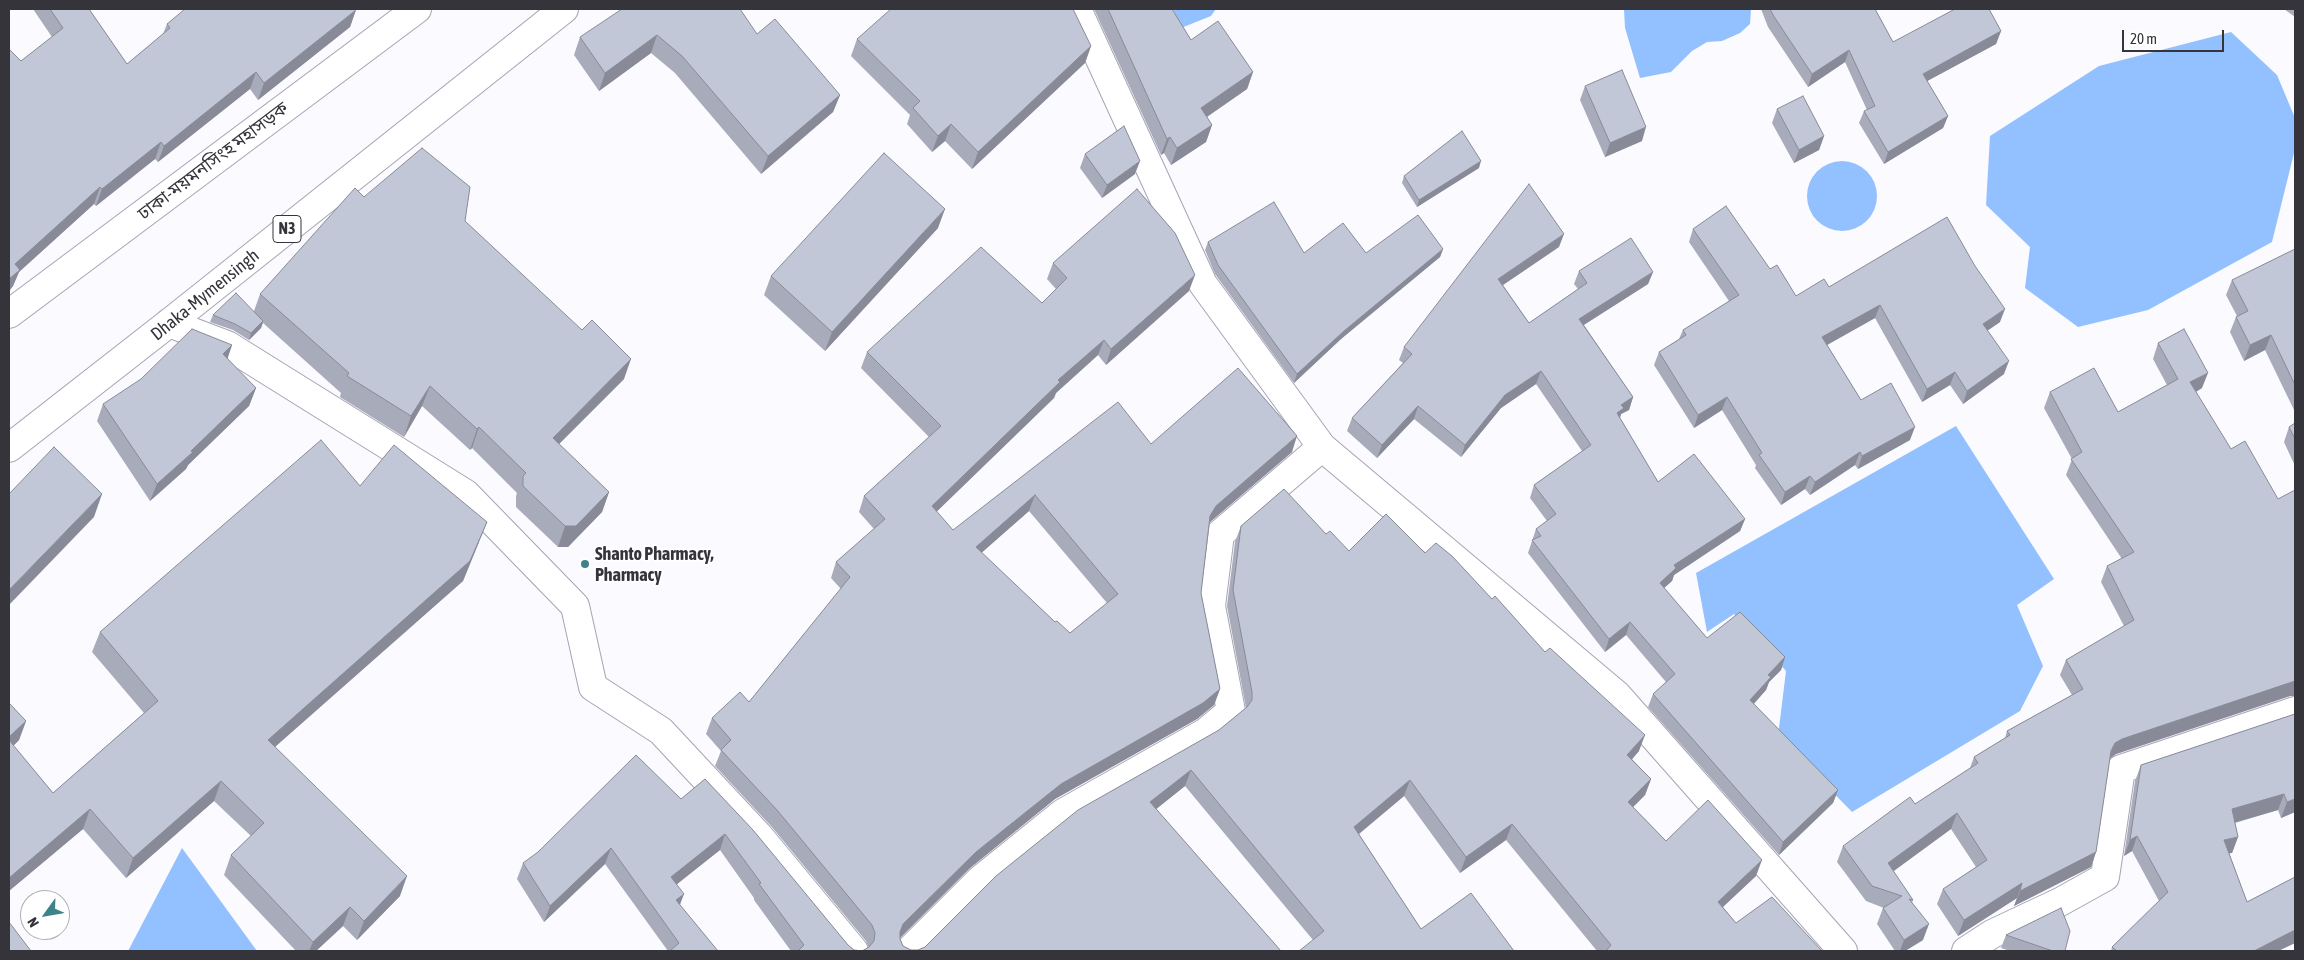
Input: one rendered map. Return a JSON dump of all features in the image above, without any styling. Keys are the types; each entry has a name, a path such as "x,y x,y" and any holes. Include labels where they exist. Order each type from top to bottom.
{"main road":[{"name":"ঢাকা-ময়মনসিংহ মহাসড়ক","path":"9,314 417,9"},
{"name":"Dhaka-Mymensingh","path":"9,448 564,9"},
{"path":"1077,9 1203,284 1322,447 1618,695 1843,951"},
{"path":"169,323 227,345 466,494 575,606 593,687 661,731 759,836 854,951"},
{"path":"909,951 980,880 1064,813 1206,732 1231,710 1211,606 1220,534 1322,447"},
{"path":"1966,951 1992,934 2060,902 2105,877 2121,769 2295,710"}],"water":[{"path":"1173,9 1216,9 1211,16 1181,28"},
{"path":"1624,9 1751,9 1750,24 1740,33 1722,41 1707,42 1692,51 1671,72 1640,78 1625,28"},
{"path":"2231,32 2277,75 2295,118 2295,149 2272,242 2148,310 2078,327 2025,288 2030,247 1986,205 1990,136 2099,66"},
{"path":"1842,161 1861,167 1871,177 1877,196 1871,215 1861,225 1842,231 1823,225 1813,215 1807,196 1813,177 1823,167"},
{"path":"1956,426 2054,579 2017,605 2043,666 2020,711 1852,812 1778,736 1786,671 1734,614 1707,632 1696,573"},
{"path":"182,848 257,951 128,951"}],"building":[{"path":"50,9 89,9 127,64 170,28 167,24 185,9 356,10 264,83 256,72 164,146 161,142 102,189 100,187 15,264 20,270 9,279 9,49 21,61 63,28"},
{"path":"622,9 740,9 757,34 775,19 840,95 768,156 682,56 657,35 605,73 580,37"},
{"path":"891,9 1073,9 1091,46 978,152 951,124 938,136 913,108 920,101 857,39"},
{"path":"1108,9 1172,9 1191,40 1218,21 1253,72 1201,108 1212,125 1177,148 1170,137 1167,139"},
{"path":"1770,9 1875,9 1893,42 1955,9 1989,9 2001,31 1923,74 1948,116 1888,152 1864,111 1875,106 1849,50 1812,74"},
{"path":"1622,70 1646,127 1610,143 1585,86"},
{"path":"1803,96 1824,136 1799,150 1777,109"},
{"path":"1124,126 1140,161 1107,185 1085,154"},
{"path":"1462,131 1481,161 1419,200 1404,176"},
{"path":"422,148 470,187 465,221 582,330 592,320 631,359 553,438 609,492 576,526 565,526 523,486 523,476 526,473 479,427 477,429 430,386 411,416 347,376 349,373 260,294 355,188 364,197"},
{"path":"884,153 945,209 832,332 771,276"},
{"path":"1529,184 1564,234 1498,279 1529,323 1587,283 1579,271 1631,238 1653,272 1579,319 1633,397 1621,405 1624,408 1617,413 1658,482 1694,454 1745,519 1674,565 1676,568 1660,583 1707,638 1740,612 1785,657 1768,675 1771,677 1750,700 1838,790 1783,842 1653,694 1675,674 1630,622 1609,639 1532,540 1541,536 1536,529 1556,514 1534,485 1591,445 1541,371 1505,395 1465,445 1418,406 1382,445 1352,418 1412,354 1404,347"},
{"path":"1137,189 1175,233 1195,275 1111,349 1104,340 1058,380 1060,382 932,506 953,530 1118,402 1151,444 1238,368 1297,436 1216,506 1210,516 1201,593 1220,689 1203,703 1061,784 976,852 903,924 900,939 903,946 911,950 925,947 996,876 1078,810 1219,730 1247,707 1252,700 1252,692 1233,590 1241,526 1284,489 1326,534 1330,531 1349,551 1386,514 1425,553 1436,543 1452,556 1492,599 1495,596 1545,652 1550,648 1645,735 1627,755 1651,779 1628,802 1666,841 1708,800 1762,860 1718,902 1736,923 1772,897 1822,951 1606,951 1611,945 1512,824 1466,857 1410,780 1354,827 1421,929 1471,893 1514,951 1299,951 1324,931 1191,770 1150,802 1281,951 862,951 874,941 875,933 872,925 777,810 721,750 731,740 712,718 740,692 749,702 850,577 836,562 885,519 864,496 941,426 867,352 981,247 1042,303 1067,278 1053,263","holes":["1035,495 1118,594 1070,633 1057,621 1055,622 976,547"]},
{"path":"1274,202 1304,253 1343,223 1366,253 1418,215 1443,249 1344,331 1297,374 1218,265 1208,242"},
{"path":"1726,206 1770,269 1777,265 1796,296 1824,279 1829,287 1947,217 1975,266 2005,309 1983,324 2009,361 1967,391 1955,372 1927,389 1880,305 1822,337 1861,400 1891,383 1915,427 1862,456 1860,452 1815,482 1810,476 1785,492 1759,455 1762,453 1727,397 1698,415 1659,352 1686,335 1683,330 1739,295 1693,229"},
{"path":"2295,249 2295,385 2271,335 2250,345 2236,317 2248,311 2232,280"},
{"path":"236,293 263,321 251,333 213,315"},
{"path":"192,329 232,345 223,354 256,388 191,451 193,452 157,484 103,404 141,379"},
{"path":"2184,329 2208,373 2190,382 2231,449 2245,441 2278,499 2295,490 2295,681 2122,739 2115,743 2111,751 2096,852 2020,891 2022,883 1964,920 1943,889 1987,860 1957,813 1888,863 1913,900 1909,899 1929,924 1904,940 1883,908 1902,896 1872,886 1843,846 1910,797 1915,804 1978,763 1974,757 2010,735 2007,731 2083,689 2066,660 2134,620 2107,566 2134,552 2071,459 2082,452 2050,392 2094,368 2118,412 2178,379 2158,343"},
{"path":"2295,423 2295,439 2289,427"},
{"path":"321,440 360,486 394,445 487,522 470,561 268,740 407,876 364,921 350,907 313,942 231,855 264,823 221,781 133,858 90,809 9,878 9,740 53,793 158,701 100,632"},
{"path":"54,447 102,494 9,590 9,494"},
{"path":"9,703 26,721 9,737"},
{"path":"2295,714 2295,799 2287,802 2284,794 2232,809 2238,837 2224,840 2247,902 2295,877 2295,930 2254,951 2117,951 2112,947 2168,892 2137,836 2130,840 2141,765"},
{"path":"636,755 681,799 705,779 753,830 854,950 862,951 798,951 804,945 725,834 671,877 684,894 676,900 718,951 670,951 679,943 611,848 550,906 523,863 538,852"},
{"path":"2061,908 2070,931 2065,951 2053,951 2006,935"},
{"path":"9,922 20,936 20,940 23,940 31,951 9,951"}],"place":[{"name":"Shanto Pharmacy, Pharmacy","path":"585,564"}]}
